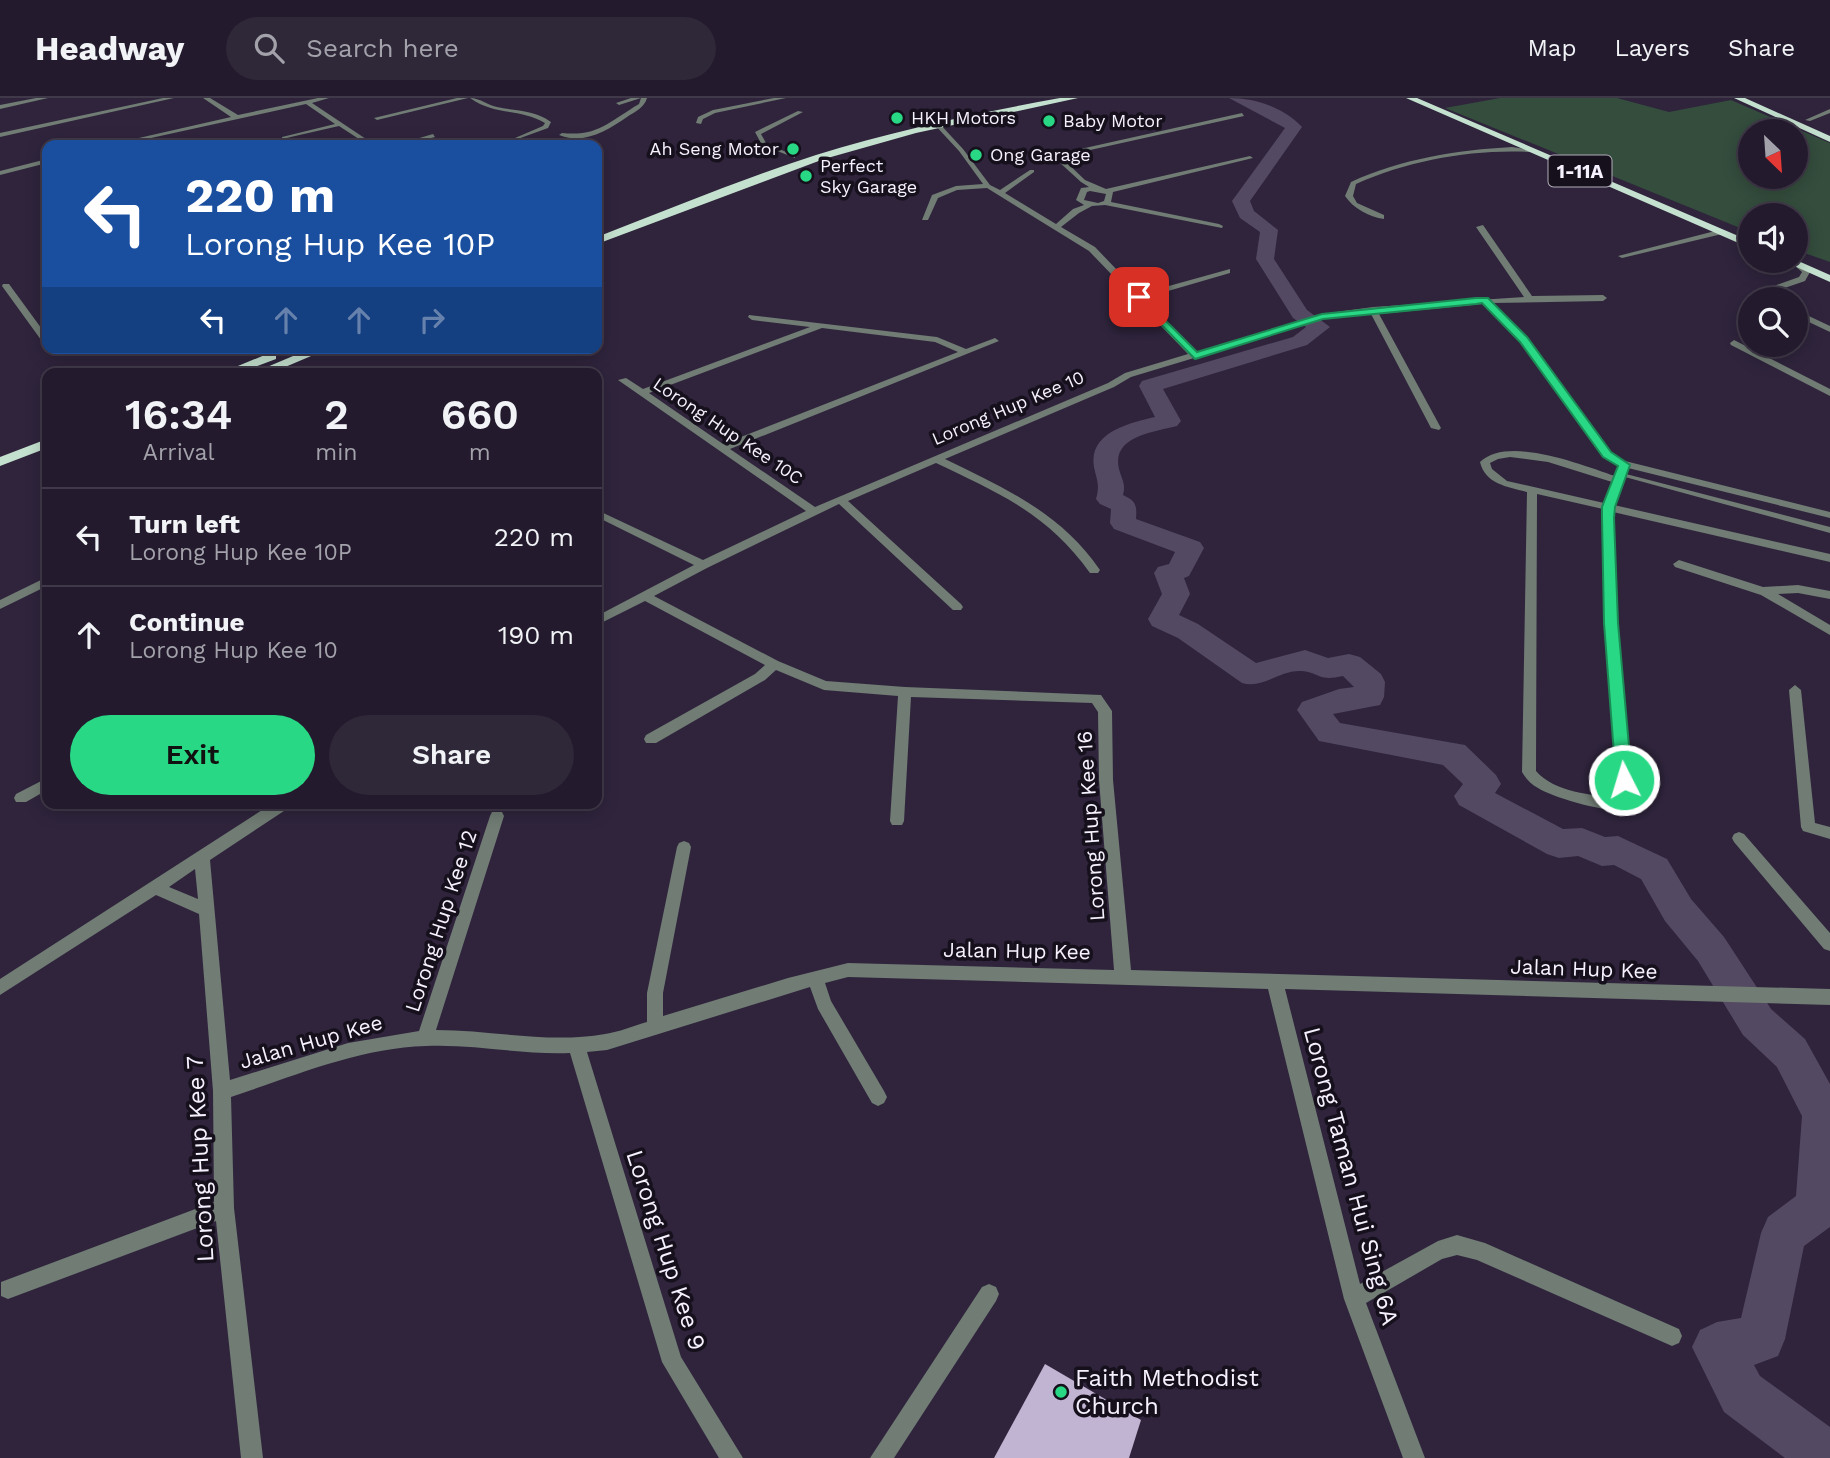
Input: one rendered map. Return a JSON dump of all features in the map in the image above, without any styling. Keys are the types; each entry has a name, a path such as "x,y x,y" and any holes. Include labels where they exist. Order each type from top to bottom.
{"highway":[{"path":"602,228 793,157 903,125 1043,98"},
{"path":"602,239 769,175 937,124 1074,98"},
{"name":"1-11A","path":"1410,98 1738,240"},
{"path":"1735,98 1790,119"},
{"path":"1746,98 1793,119"},
{"path":"1759,98 1796,119"},
{"path":"1808,126 1830,132"},
{"path":"1808,126 1830,139"},
{"path":"1808,270 1830,279"},
{"path":"240,368 276,354"},
{"path":"272,368 308,354"},
{"path":"0,462 42,445"},
{"path":"0,472 42,456"}],"street":[{"path":"0,107 45,98"},
{"path":"0,135 171,98"},
{"path":"206,98 236,117"},
{"path":"134,140 326,98"},
{"path":"377,118 464,98"},
{"path":"473,98 492,108 536,115 548,122 546,127 517,139"},
{"path":"619,103 638,98"},
{"path":"562,135 587,136 603,133 642,105 644,98"},
{"path":"699,123 700,118 713,112 783,98"},
{"path":"307,102 365,140"},
{"path":"1808,124 1830,111"},
{"path":"793,157 764,144 757,133 800,112"},
{"path":"1098,190 1083,181 1060,160 1060,155 1242,115"},
{"path":"284,138 341,124"},
{"path":"937,124 988,186 1092,249 1195,356"},
{"path":"421,140 433,136"},
{"path":"1381,217 1354,204 1349,196 1353,184 1389,170 1492,149 1531,150"},
{"path":"1084,190 1108,191 1250,158"},
{"path":"0,173 42,162"},
{"path":"1000,194 1032,171"},
{"path":"1083,181 1084,190 1080,200 1086,203 1105,204 1219,226"},
{"path":"925,218 935,197 956,188 988,186"},
{"path":"1105,204 1111,194 1108,191"},
{"path":"1057,226 1086,203"},
{"path":"1480,228 1505,259 1530,299"},
{"path":"1622,256 1719,232"},
{"path":"1139,297 1227,271"},
{"path":"1780,287 1802,279 1805,273"},
{"path":"6,286 42,335"},
{"name":"Lorong Hup Kee 10","path":"602,618 814,511 1111,385 1128,375 1322,317 1485,300 1603,298"},
{"path":"1485,300 1524,340 1621,473"},
{"path":"1373,310 1436,428"},
{"path":"752,317 937,340 964,352"},
{"path":"1808,319 1830,330"},
{"path":"641,393 823,325"},
{"path":"722,448 995,341"},
{"path":"1734,343 1830,393"},
{"name":"Lorong Hup Kee 10C","path":"623,380 814,511"},
{"path":"1830,530 1803,516 1621,473 1499,453 1489,456 1485,462 1487,470 1503,483 1830,558"},
{"path":"936,459 1009,495 1055,522 1082,550 1094,570"},
{"path":"1532,490 1528,772 1536,783 1550,789 1626,806 1611,623 1608,507 1621,473"},
{"path":"841,500 957,607"},
{"path":"602,515 703,565"},
{"path":"1803,516 1830,515"},
{"path":"1679,564 1762,591 1830,631"},
{"path":"0,605 42,584"},
{"path":"1762,591 1798,589 1830,595"},
{"path":"646,596 774,664 824,685 905,692 897,821"},
{"path":"651,738 760,677 774,664"},
{"path":"1795,690 1808,827 1830,833"},
{"name":"Lorong Hup Kee 16","path":"905,692 1087,697 1096,698 1102,704 1105,711 1106,780 1123,976"},
{"path":"21,797 42,786"},
{"path":"0,988 275,809"},
{"name":"Lorong Hup Kee 12","path":"425,1038 497,816"},
{"path":"1739,838 1830,944"},
{"path":"655,1027 655,993 684,847"},
{"name":"Lorong Hup Kee 7","path":"202,857 222,1091 224,1208 252,1458"},
{"path":"154,887 206,910"},
{"name":"Jalan Hup Kee","path":"222,1091 377,1044 425,1038 577,1047 607,1042 848,970 1830,998"},
{"path":"815,978 824,1004 878,1097"},
{"name":"Lorong Taman Hui Sing 6A","path":"1275,983 1354,1298 1414,1458"},
{"name":"Lorong Hup Kee 9","path":"577,1047 672,1362 732,1458"},
{"path":"8,1289 224,1208"},
{"path":"1354,1298 1438,1251 1457,1245 1478,1250 1672,1336"},
{"path":"881,1458 989,1294"}],"green space":[{"path":"1500,98 1617,98 1669,112 1731,100 1775,119 1738,119 1738,189 1808,189 1808,133 1830,143 1830,262 1808,254 1808,203 1738,203 1738,227 1445,108"}],"building":[{"name":"Faith Methodist Church","path":"1045,1364 1141,1420 1129,1458 994,1458"}],"waterway":[{"path":"1236,98 1257,105 1294,127 1241,201 1246,214 1269,230 1265,259 1300,314 1320,327 1300,341 1150,386 1169,421 1128,432 1110,446 1106,456 1113,485 1109,499 1124,505 1123,523 1191,548 1179,570 1168,573 1176,594 1162,619 1188,631 1253,675 1290,662 1305,660 1326,669 1349,664 1370,682 1369,697 1339,700 1313,710 1330,733 1453,754 1484,784 1471,796 1559,844 1582,842 1602,852 1618,850 1654,869 1678,910 1711,949 1757,1022 1791,1053 1823,1114 1818,1208 1784,1233 1761,1339 1717,1347 1742,1394 1828,1458"}],"place":[{"name":"HKH Motors","path":"897,118"},
{"name":"Baby Motor","path":"1049,121"},
{"name":"Ah Seng Motor","path":"793,149"},
{"name":"Ong Garage","path":"976,155"},
{"name":"Perfect Sky Garage","path":"806,176"},
{"name":"Faith Methodist Church","path":"1061,1392"}],"route":[{"path":"1139,297 1195,356 1296,324 1347,312 1485,300 1524,340 1607,455 1624,465 1608,507 1608,518 1611,623 1624,780"}]}
